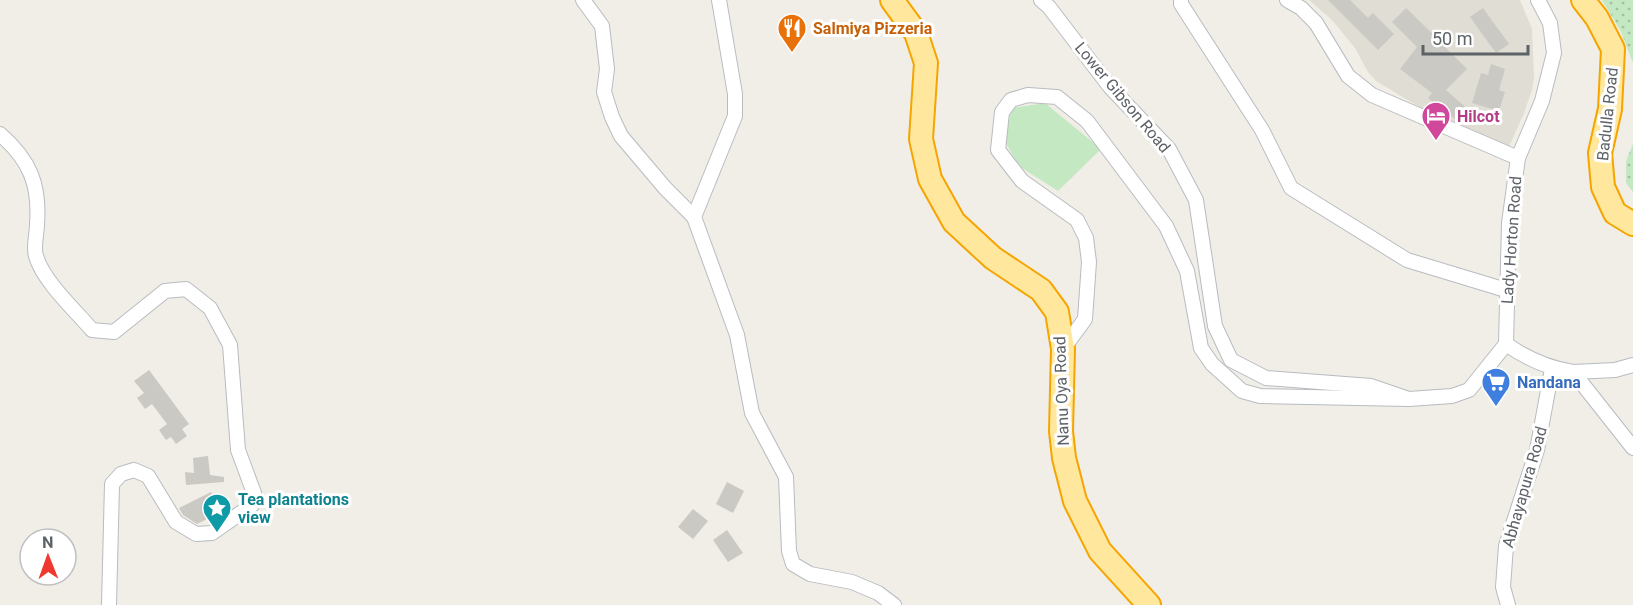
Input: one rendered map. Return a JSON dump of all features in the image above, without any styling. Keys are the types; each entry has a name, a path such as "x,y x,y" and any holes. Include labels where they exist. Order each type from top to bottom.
{"highway":[{"name":"Nanu Oya Road","path":"892,0 916,33 926,63 921,139 930,179 954,222 993,258 1041,290 1057,312 1063,349 1061,431 1064,458 1075,501 1100,551 1149,605"},
{"name":"Badulla Road","path":"1583,0 1600,24 1613,49 1610,109 1600,153 1603,188 1615,213 1633,224"}],"street":[{"path":"582,0 602,26 607,69 604,92 621,136 665,188 694,217 737,335 752,413 786,477 789,551 793,564 810,574 852,582 878,592 894,605"},
{"path":"694,217 721,145 735,116 735,94 719,0"},
{"name":"Lower Gibson Road","path":"1041,0 1049,7 1110,87 1169,149 1196,200 1215,326 1231,360 1266,378 1371,386 1408,399 1452,396 1469,390 1506,344"},
{"path":"1181,0 1180,4 1262,130 1291,189 1407,260 1506,290"},
{"path":"1287,0 1300,8 1316,23 1348,76 1372,95 1518,158"},
{"name":"Lady Horton Road","path":"1506,344 1509,223 1518,158 1542,101 1554,53 1550,23 1538,0"},
{"path":"1063,349 1085,319 1089,262 1086,238 1077,220 1022,181 998,150 1002,112 1011,100 1028,95 1057,97 1087,121 1166,226 1187,272 1201,348 1212,364 1242,391 1260,396 1408,399"},
{"path":"0,134 13,145 30,167 36,190 38,213 35,255 45,275 92,330 114,332 165,291 186,289 210,308 230,345 238,450 254,493 252,505 212,533 196,534 176,522 148,476 135,470 121,474 112,484 109,605"},
{"path":"1506,344 1520,355 1552,369 1573,372 1615,370 1633,365"},
{"name":"Abhayapura Road","path":"1508,605 1503,587 1506,546 1537,450 1552,369"},
{"path":"1573,372 1633,448"}],"shaded area":[{"path":"1309,0 1520,0 1532,29 1534,77 1524,113 1504,158 1376,81 1368,72 1355,48 1332,20"}],"green space":[{"path":"1602,0 1633,0 1633,63 1621,32"},
{"path":"1045,103 1101,149 1058,191 1019,166 1004,140 1012,108"},
{"path":"1633,144 1633,192 1626,183 1626,161"}],"building":[{"path":"1328,0 1350,0 1368,18 1373,13 1394,34 1378,50"},
{"path":"1406,8 1437,38 1434,43 1438,40 1467,69 1446,90 1470,111 1460,123 1428,98 1432,93 1400,69 1417,47 1392,22"},
{"path":"1483,8 1509,44 1496,53 1470,17"},
{"path":"1491,64 1505,69 1499,90 1505,92 1499,111 1472,103 1481,73 1488,75"},
{"path":"149,370 189,424 182,429 187,436 176,444 171,437 166,440 159,430 167,424 152,404 145,409 137,398 144,393 134,381"},
{"path":"208,456 210,475 224,477 224,482 186,485 185,472 194,473 193,458"},
{"path":"727,482 744,491 733,513 716,504"},
{"path":"211,492 219,509 207,519 197,524 183,515 179,508"},
{"path":"693,509 708,521 693,539 678,527"},
{"path":"727,530 743,553 728,562 713,540"}],"place":[{"name":"Salmiya Pizzeria","path":"792,54"},
{"name":"Hilcot","path":"1436,142"},
{"name":"Nandana","path":"1496,408"},
{"name":"Tea plantations view","path":"217,534"}]}
